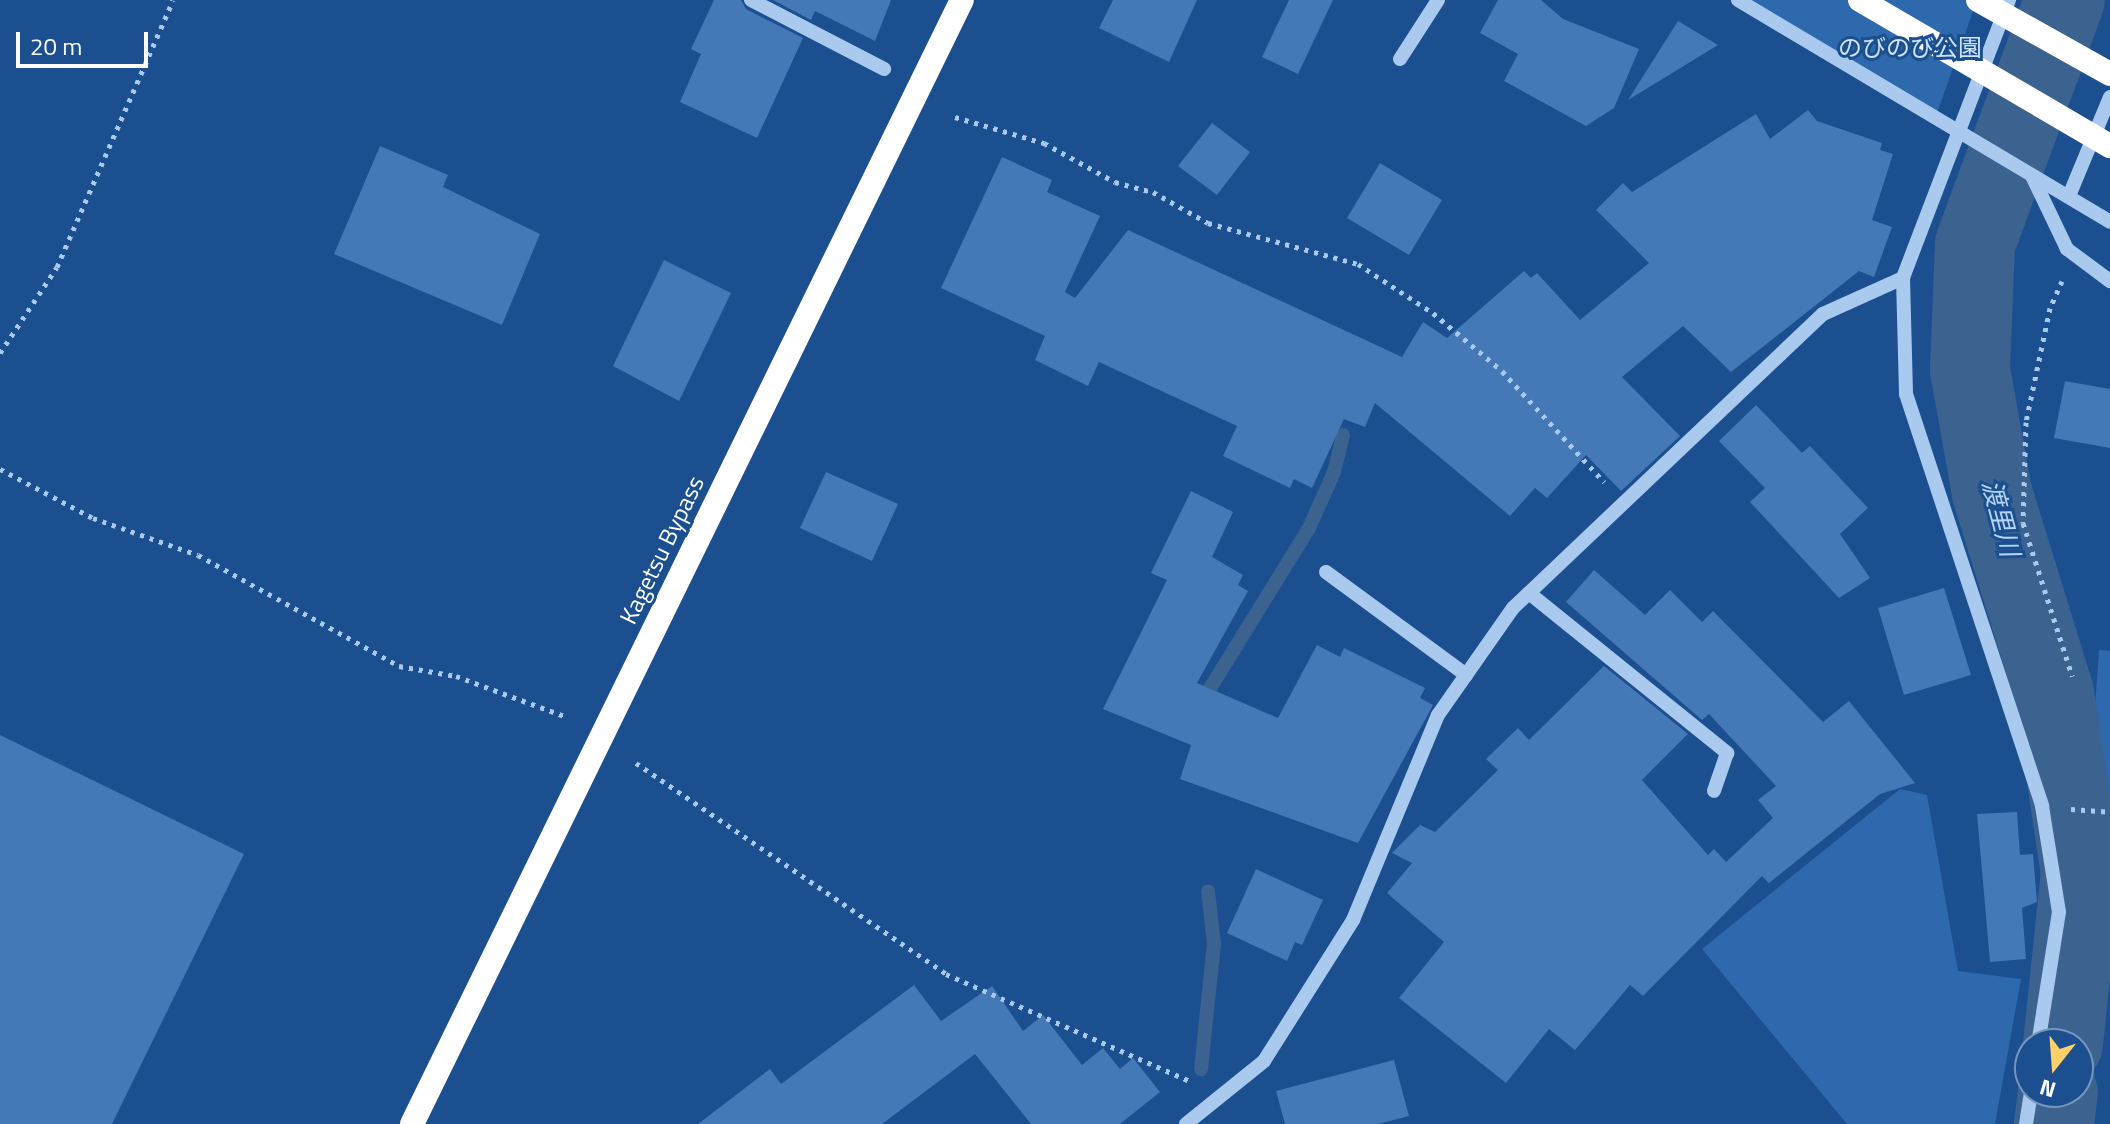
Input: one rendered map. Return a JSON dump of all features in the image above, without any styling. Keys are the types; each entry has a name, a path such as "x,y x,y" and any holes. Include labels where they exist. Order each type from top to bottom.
{"highway":[{"name":"Kagetsu Bypass","path":"412,1124 962,0"},
{"path":"1860,0 2110,146"},
{"path":"1978,0 2110,74"}],"street":[{"path":"751,0 884,69"},
{"path":"1400,59 1438,0"},
{"path":"1738,0 2110,222"},
{"path":"2009,0 1903,278 1906,394 2042,806 2059,912 2041,1028"},
{"path":"2069,196 2110,97"},
{"path":"2029,175 2074,254 2110,281"},
{"path":"1186,1124 1264,1061 1353,920 1438,715 1529,593 1823,314 1903,278"},
{"path":"1326,572 1466,675"},
{"path":"1529,593 1727,753 1714,791"}],"path":[{"path":"0,353 57,267 173,0"},
{"path":"955,117 1044,143 1115,182 1153,192 1208,223 1358,264 1433,313 1502,371 1624,503"},
{"path":"2072,676 2023,523 2026,422 2050,308 2074,254"},
{"path":"0,469 93,518 198,555 399,666 496,688 567,717"},
{"path":"636,763 946,974 1222,1095"}],"green space":[{"name":"のびのび公園","path":"1743,0 1977,0 1935,119"},
{"path":"2099,650 2110,651 2110,937 2091,765"},
{"path":"1900,789 1927,795 1958,971 2021,979 1995,1124 1847,1124 1702,949"}],"building":[{"path":"714,0 741,0 746,9 803,38 757,138 680,102 701,54 691,49"},
{"path":"773,0 891,0 875,41 815,11 811,20"},
{"path":"1113,0 1197,0 1169,62 1099,28"},
{"path":"1289,0 1333,0 1298,74 1262,57"},
{"path":"1498,0 1541,0 1563,19 1639,49 1614,108 1586,126 1504,81 1518,54 1480,33"},
{"path":"1678,21 1718,45 1628,100"},
{"path":"1808,110 1817,121 1882,143 1880,150 1893,154 1872,220 1892,227 1874,277 1859,271 1731,372 1683,326 1622,377 1680,436 1621,491 1586,455 1547,498 1535,488 1510,516 1375,403 1365,427 1344,419 1312,488 1294,479 1290,488 1223,456 1237,426 1099,362 1088,386 1035,360 1045,336 941,288 1002,157 1052,180 1047,192 1100,216 1065,292 1075,298 1128,230 1402,357 1423,322 1447,338 1524,271 1531,278 1537,273 1580,320 1649,263 1596,210 1623,183 1632,192 1756,114 1770,139"},
{"path":"1212,123 1250,152 1217,195 1178,166"},
{"path":"380,146 448,175 443,187 540,234 502,325 334,254"},
{"path":"1380,163 1442,200 1409,255 1347,218"},
{"path":"664,260 731,293 679,401 613,366"},
{"path":"2065,381 2110,389 2110,448 2054,438"},
{"path":"1756,405 1802,453 1810,446 1868,508 1840,534 1870,578 1839,598 1750,502 1765,488 1719,441"},
{"path":"826,472 898,504 872,561 800,528"},
{"path":"1191,491 1233,512 1212,557 1243,575 1238,585 1248,591 1197,683 1278,718 1317,645 1340,657 1344,648 1425,688 1420,698 1433,705 1358,843 1180,779 1191,745 1103,709 1167,580 1151,573"},
{"path":"1594,570 1645,615 1670,590 1702,622 1713,611 1823,722 1849,701 1915,783 1880,794 1769,883 1762,876 1643,996 1630,985 1575,1050 1549,1029 1506,1083 1399,998 1444,942 1387,893 1412,863 1392,853 1420,825 1435,832 1498,770 1486,759 1518,728 1529,740 1604,666 1688,734 1642,780 1708,855 1714,849 1726,862 1773,818 1758,800 1776,786 1709,714 1702,720 1566,602"},
{"path":"1944,588 1971,675 1904,695 1878,608"},
{"path":"0,735 244,854 112,1124 0,1124"},
{"path":"2017,812 2020,855 2033,854 2037,902 2022,908 2026,959 1990,962 1977,814"},
{"path":"1256,869 1323,900 1302,945 1295,942 1287,961 1227,933"},
{"path":"914,985 941,1021 992,986 1023,1031 1043,1015 1082,1065 1103,1048 1120,1069 1133,1058 1160,1092 1120,1124 1031,1124 975,1054 882,1124 698,1124 770,1069 781,1084"},
{"path":"1394,1060 1409,1116 1378,1124 1285,1124 1276,1091"}],"waterway":[{"name":"渡里川","path":"2065,0 1975,244 1970,369 1992,493 2054,693 2081,874 2065,1028"},
{"path":"1201,703 1309,528 1334,472 1343,435"},
{"path":"1201,1069 1214,944 1208,891"},
{"name":"渡里川","path":"2054,1124 2056,1108"}]}
